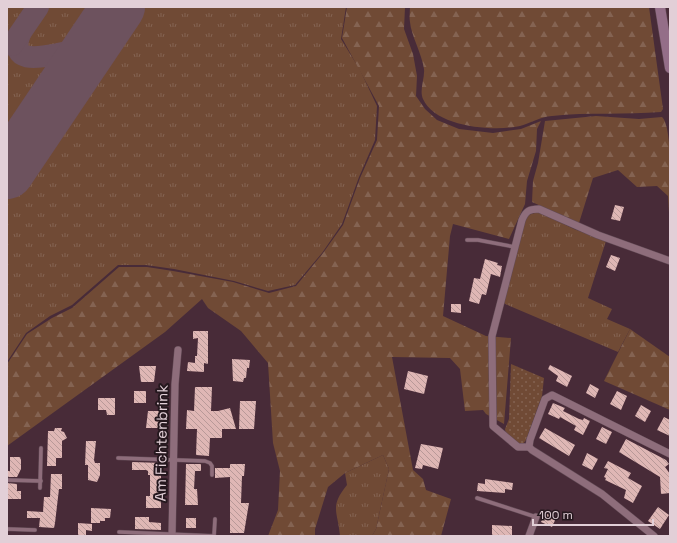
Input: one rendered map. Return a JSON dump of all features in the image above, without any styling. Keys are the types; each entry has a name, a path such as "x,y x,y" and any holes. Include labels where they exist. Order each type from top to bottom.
{"main road":[{"path":"660,7 670,68"}],"street":[{"path":"654,536 602,494 530,447 518,446 502,435 493,426 492,336 515,247 524,215 527,211 539,209 598,235 670,260"},
{"name":"Am Fichtenbrink","path":"172,535 174,389 178,350"},
{"path":"530,447 530,440 545,400 552,395 670,454"},
{"path":"529,536 536,517"}],"lane":[{"path":"466,240 478,240 515,247"},
{"path":"40,488 42,448"},
{"path":"118,458 210,463 212,466 212,475"},
{"path":"7,480 41,481"},
{"path":"478,498 536,517"},
{"path":"119,532 214,536 215,519"},
{"path":"7,529 35,530"}],"green space":[{"path":"7,7 346,7 341,39 360,70 377,106 375,140 359,177 342,224 322,253 295,285 268,291 234,281 174,269 146,265 118,265 72,305 50,316 26,333 7,362"},
{"path":"347,7 405,7 404,29 413,54 417,76 416,96 425,109 437,120 459,129 493,133 521,129 541,121 537,129 536,151 527,181 525,204 509,239 453,224 450,236 443,316 486,336 511,338 504,424 486,414 483,410 465,411 460,369 450,358 392,357 413,470 423,479 426,490 451,499 441,536 372,536 376,529 389,469 383,455 345,473 328,487 315,529 315,536 268,536 278,510 280,471 273,443 268,363 241,331 208,308 202,299 165,332 7,446 7,364 27,334 52,318 72,308 119,267 147,267 173,271 233,282 269,293 296,286 323,253 343,225 360,178 377,140 379,106 342,38"},
{"path":"410,7 649,7 663,109 661,112 647,113 552,116 509,128 481,127 452,121 440,116 430,108 423,99 422,88 424,69 411,27"},
{"path":"596,116 639,119 662,117 666,124 670,152 670,229 668,196 657,186 637,187 618,170 593,178 579,223 532,202 533,181 538,163 545,121"},
{"path":"539,212 574,229 606,241 588,298 612,309 607,319 630,329 618,352 503,303 525,218 531,214"},
{"path":"630,329 670,357 670,410 604,381"},
{"path":"511,364 544,378 542,396 526,440 523,444 519,444 506,435 505,429 509,419"},
{"path":"383,455 389,469 376,529 372,536 340,536 336,504 341,492 347,485 345,473"}],"building":[{"path":"615,205 624,207 620,221 611,219"},
{"path":"611,255 620,258 615,271 606,267"},
{"path":"485,259 498,263 497,265 502,266 500,277 491,274 486,295 482,294 479,304 469,301 474,278 480,279"},
{"path":"451,304 461,304 461,313 451,312"},
{"path":"193,331 208,331 208,364 204,363 204,372 187,371 188,362 195,363 195,356 197,356 198,338 193,339"},
{"path":"232,359 250,360 246,378 244,378 243,382 233,381"},
{"path":"550,365 572,376 567,387 556,381 558,376 548,369"},
{"path":"139,366 156,366 154,382 141,382"},
{"path":"408,371 428,376 424,394 404,389"},
{"path":"590,384 599,389 595,398 586,393"},
{"path":"195,387 212,387 211,411 230,408 236,429 222,429 222,438 210,438 209,456 196,455 197,429 186,429 187,410 194,411"},
{"path":"134,391 146,391 146,403 134,403"},
{"path":"617,391 627,396 621,410 610,404"},
{"path":"98,398 115,398 115,415 107,415 106,410 98,410"},
{"path":"240,401 256,401 254,429 239,429"},
{"path":"553,403 565,408 563,411 579,419 583,420 584,418 590,421 583,435 574,430 576,426 560,417 559,419 548,414"},
{"path":"641,405 651,411 645,422 635,416"},
{"path":"148,411 162,411 162,428 146,428"},
{"path":"664,417 670,420 670,436 657,430"},
{"path":"602,427 612,432 606,444 596,439"},
{"path":"55,428 62,428 61,431 64,432 67,438 62,441 62,458 56,458 56,466 47,466 48,431 54,431"},
{"path":"545,428 575,445 569,456 539,438"},
{"path":"626,439 666,460 669,464 665,467 670,474 670,493 661,494 660,477 619,452"},
{"path":"86,441 96,441 94,460 95,463 100,463 100,475 97,482 88,480 88,465 85,465"},
{"path":"421,444 443,448 438,469 423,465 422,469 415,468"},
{"path":"587,453 598,459 592,470 582,465"},
{"path":"10,457 20,457 21,469 17,477 7,477 7,471 10,471"},
{"path":"608,461 631,473 628,478 642,486 633,503 624,498 626,490 605,480 606,478 604,477 608,469 604,468"},
{"path":"132,462 163,463 163,474 161,474 161,508 146,508 146,496 150,496 150,475 148,475 148,471 146,470 132,470"},
{"path":"186,464 201,464 201,471 195,471 194,489 197,489 198,505 185,505"},
{"path":"230,464 245,464 244,476 242,476 241,503 249,503 244,533 230,533 230,477 215,478 215,468 230,468"},
{"path":"51,474 62,474 62,489 59,489 54,528 39,527 40,518 27,518 27,511 43,512 44,497 50,497"},
{"path":"485,479 513,483 512,490 505,489 505,493 477,491 478,483 485,484"},
{"path":"7,483 17,484 17,491 21,491 21,499 7,499"},
{"path":"658,507 669,515 660,529 648,521"},
{"path":"91,508 111,509 110,518 105,518 105,521 100,521 100,523 91,523"},
{"path":"545,513 556,518 552,527 541,522"},
{"path":"135,517 149,517 149,522 161,523 161,530 135,529"},
{"path":"186,518 196,518 196,528 186,528"},
{"path":"78,523 92,524 92,531 86,530 86,536 78,536"},
{"path":"492,525 512,526 512,536 492,536"}],"taxiway":[{"path":"12,45 38,7"},
{"path":"20,34 18,44 19,51 28,57 36,57 73,51 85,47 101,32"}],"runway":[{"path":"7,172 118,7"}]}
